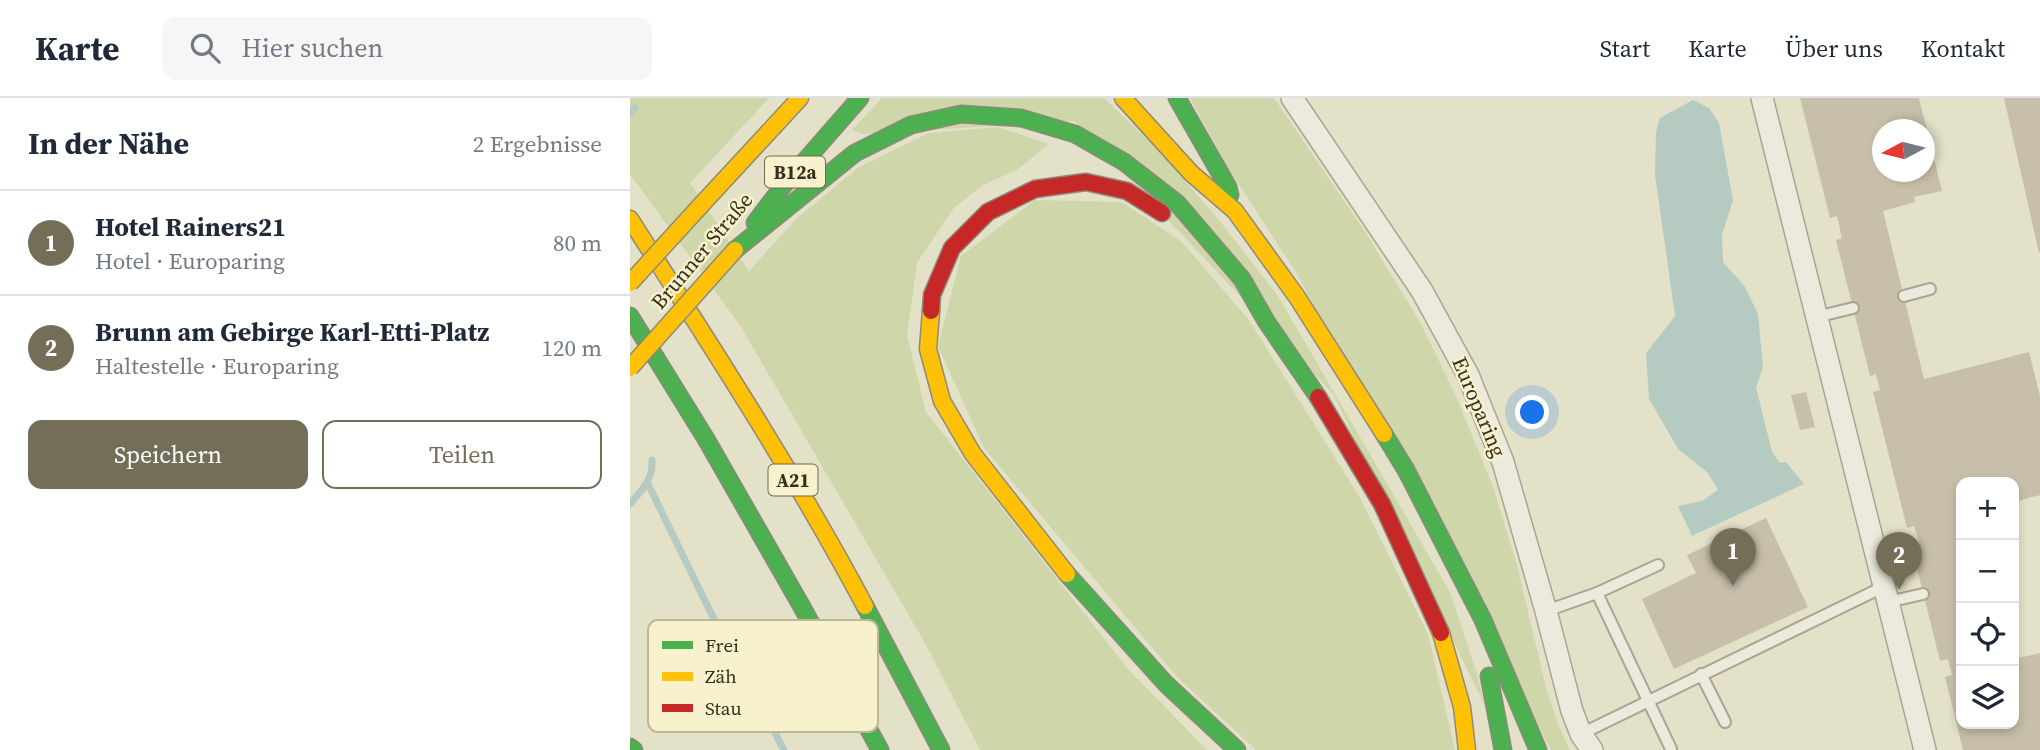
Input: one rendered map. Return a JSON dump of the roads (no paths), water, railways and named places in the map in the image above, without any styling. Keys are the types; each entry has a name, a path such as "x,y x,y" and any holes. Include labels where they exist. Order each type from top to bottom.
{"main road":[{"name":"Brunner Straße","path":"630,283 800,98"},
{"name":"Brunner Straße","path":"630,368 734,250 783,186 860,98"},
{"path":"1123,98 1191,173 1235,211 1297,297 1360,393 1406,470 1483,620 1538,750"},
{"path":"1177,98 1228,187 1235,211"},
{"path":"734,250 855,153 911,125 961,114 1021,118 1075,134 1124,162 1177,203 1242,279 1266,321 1328,412 1382,504 1440,631 1462,706 1467,750"},
{"path":"1237,750 1166,684 1066,573 973,454 942,401 928,349 932,295 952,248 988,212 1035,190 1086,182 1127,191 1164,214 1197,244 1233,288 1266,321"},
{"name":"A21","path":"630,219 751,411 848,573 873,620"},
{"name":"A21","path":"630,316 706,439 809,620"},
{"path":"1445,548 1485,661 1503,750"},
{"name":"A21","path":"878,630 941,750"},
{"name":"A21","path":"870,732 880,750"}],"street":[{"name":"Europaring","path":"1292,98 1422,290 1468,375 1503,462 1572,711 1586,742"},
{"path":"1762,98 1925,750"}],"lane":[{"path":"1904,296 1930,289"},
{"path":"1816,317 1853,308"},
{"path":"1546,611 1597,593 1658,565"},
{"path":"1597,593 1671,749"},
{"path":"1586,742 1619,715 1818,618 1885,595 1923,594"},
{"path":"1701,674 1725,722"}],"waterway":[{"path":"630,113 635,108"},
{"path":"630,504 649,479 652,460"},
{"path":"648,484 715,620"},
{"path":"774,732 784,750"}],"place":[{"name":"Hotel Rainers21","path":"1733,586"},
{"name":"Brunn am Gebirge Karl-Etti-Platz","path":"1899,590"}]}
